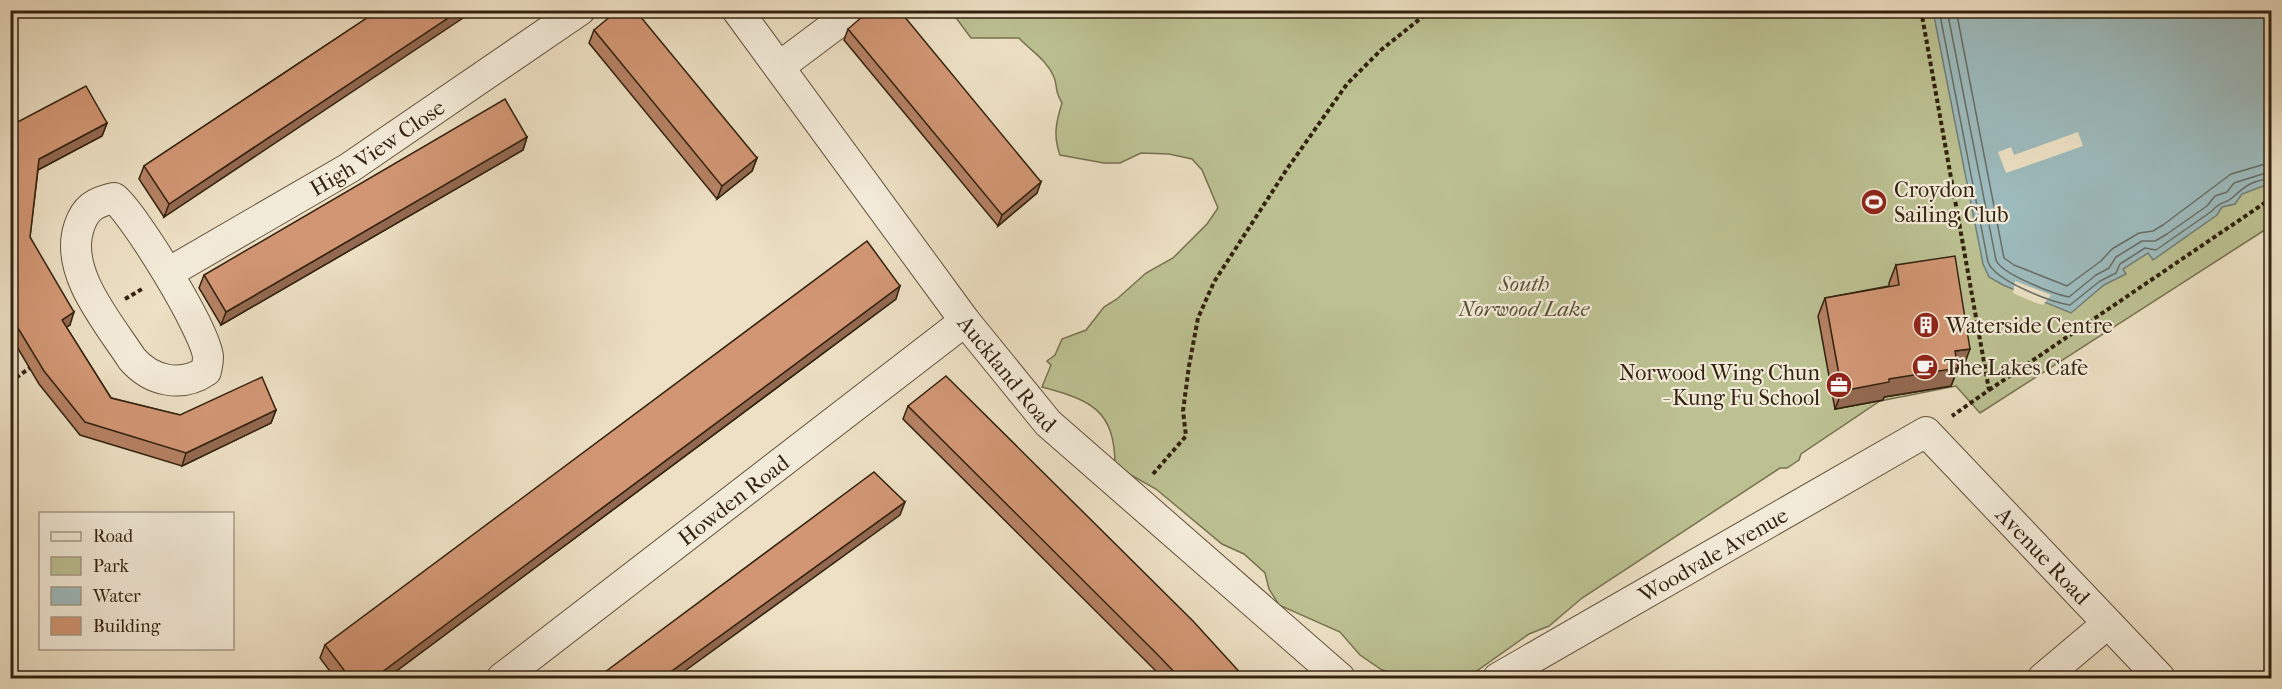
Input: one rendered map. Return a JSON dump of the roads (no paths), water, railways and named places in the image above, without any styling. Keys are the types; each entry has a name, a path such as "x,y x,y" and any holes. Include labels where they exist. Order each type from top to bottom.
{"street":[{"name":"High View Close","path":"168,273 349,168 580,10"},
{"name":"Auckland Road","path":"737,10 965,321 1048,423 1340,678"},
{"path":"779,67 855,10"},
{"path":"114,198 125,207 168,273 203,339 208,357 206,371 196,378 178,381 158,378 142,371 132,359 79,273 74,256 78,230 85,210 100,201 114,198"},
{"name":"Howden Road","path":"502,678 965,321"},
{"name":"Avenue Road","path":"1926,432 2160,678"},
{"name":"Woodvale Avenue","path":"1498,678 1926,432"},
{"path":"2043,678 2107,624"}],"water":[{"path":"1933,11 2271,11 2271,183 2242,194 2235,204 2222,207 2217,215 2153,260 2148,253 2123,269 2126,274 2104,285 2071,313 2003,285 1989,277 1983,264"}],"place":[{"name":"Croydon Sailing Club","path":"1874,202"},
{"name":"Waterside Centre","path":"1926,325"},
{"name":"The Lakes Cafe","path":"1925,367"},
{"name":"Norwood Wing Chun - Kung Fu School","path":"1839,385"}],"park label":[{"name":"South Norwood Lake","path":"1524,296"}]}
